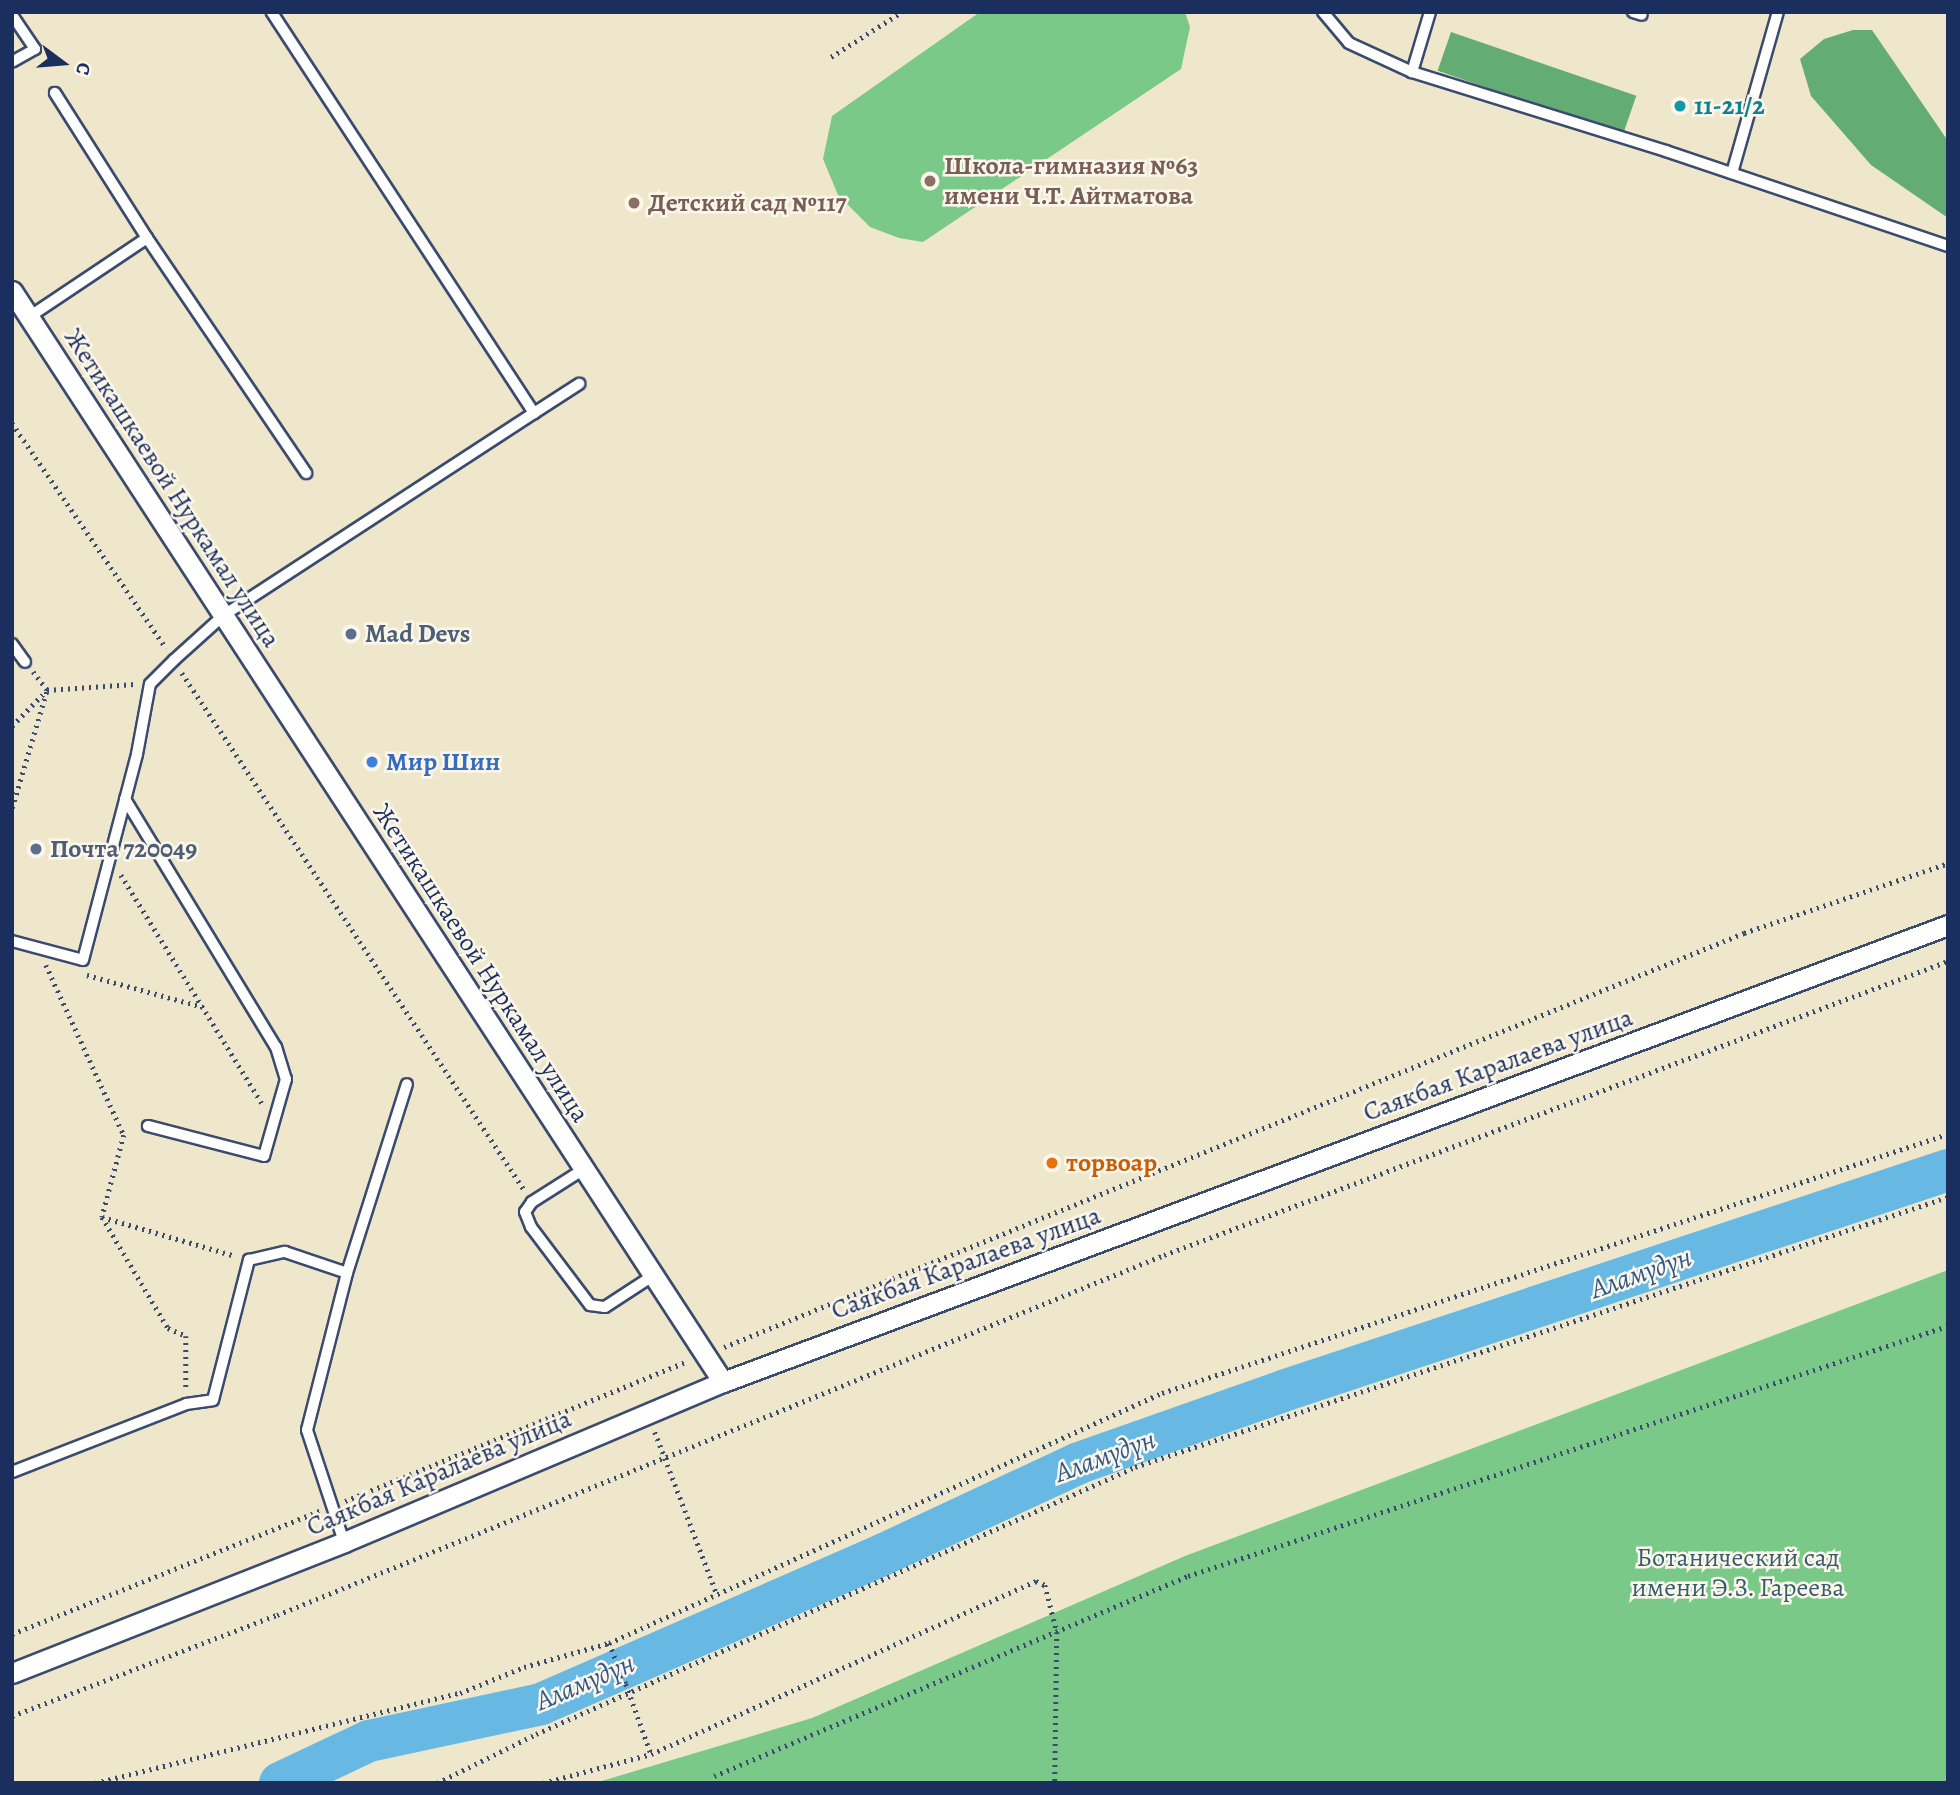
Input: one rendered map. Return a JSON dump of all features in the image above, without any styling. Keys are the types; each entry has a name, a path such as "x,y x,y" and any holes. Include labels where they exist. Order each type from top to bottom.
{"street":[{"name":"Жетикашкаевой Нуркамал улица","path":"12,291 723,1382"},
{"name":"Саякбая Каралаева улица","path":"12,1673 344,1542 723,1382 1948,925"}],"lane":[{"path":"272,12 534,413"},
{"path":"1323,12 1349,43 1412,72 1732,173 1948,246"},
{"path":"1412,72 1430,12"},
{"path":"1732,173 1778,12"},
{"path":"12,15 35,49 12,62"},
{"path":"55,93 147,238 306,473"},
{"path":"29,317 147,238"},
{"path":"12,941 83,960 125,799 150,684 174,660 224,615 579,384"},
{"path":"12,644 25,662"},
{"path":"125,799 276,1047 286,1079 264,1156 148,1126"},
{"path":"344,1542 307,1430 347,1273 407,1084"},
{"path":"584,1169 532,1202 525,1212 531,1227 590,1305 605,1307 654,1275"},
{"path":"12,1472 186,1404 213,1400 249,1260 285,1252 347,1273"}],"path":[{"path":"831,57 902,12"},
{"path":"12,423 174,660 532,1202"},
{"path":"25,662 47,690"},
{"path":"12,726 47,690 83,685 150,684"},
{"path":"12,808 47,690"},
{"path":"110,856 274,1122"},
{"path":"12,1634 1744,933 1948,863"},
{"path":"38,948 124,1135 102,1217 168,1328 186,1336 186,1404"},
{"path":"83,960 79,973 203,1007"},
{"path":"12,1716 277,1615 1164,1255 1948,961"},
{"path":"95,1783 460,1693 524,1667 609,1643 1162,1393 1948,1134"},
{"path":"437,1783 629,1692 1135,1467 1948,1197"},
{"path":"102,1217 249,1260"},
{"path":"715,1776 1188,1576 1948,1326"},
{"path":"637,1382 717,1594"},
{"path":"543,1783 651,1754 1036,1581 1045,1586 1057,1632 1055,1783"},
{"path":"609,1643 651,1754"}],"green space":[{"path":"980,12 1185,12 1190,27 1181,69 923,242 899,238 870,227 838,195 823,159 832,116"},
{"path":"1853,30 1872,30 1948,141 1948,218 1871,165 1811,96 1800,59 1824,39"},
{"path":"1451,32 1636,96 1623,135 1438,71"},
{"name":"Ботанический сад имени Э.З. Гареева","path":"1948,1270 1948,1783 595,1783 812,1718 1185,1556"}],"waterway":[{"name":"Аламүдүн","path":"280,1783 369,1741 541,1704 884,1554 1079,1463 1283,1391 1948,1170"}],"place":[{"name":"11-21/2","path":"1680,106"},
{"name":"Школа-гимназия №63 имени Ч.Т. Айтматова","path":"930,181"},
{"name":"Детский сад №117","path":"634,203"},
{"name":"Mad Devs","path":"351,634"},
{"name":"Мир Шин","path":"372,762"},
{"name":"Почта 720049","path":"36,849"},
{"name":"торвоар","path":"1052,1163"}]}
